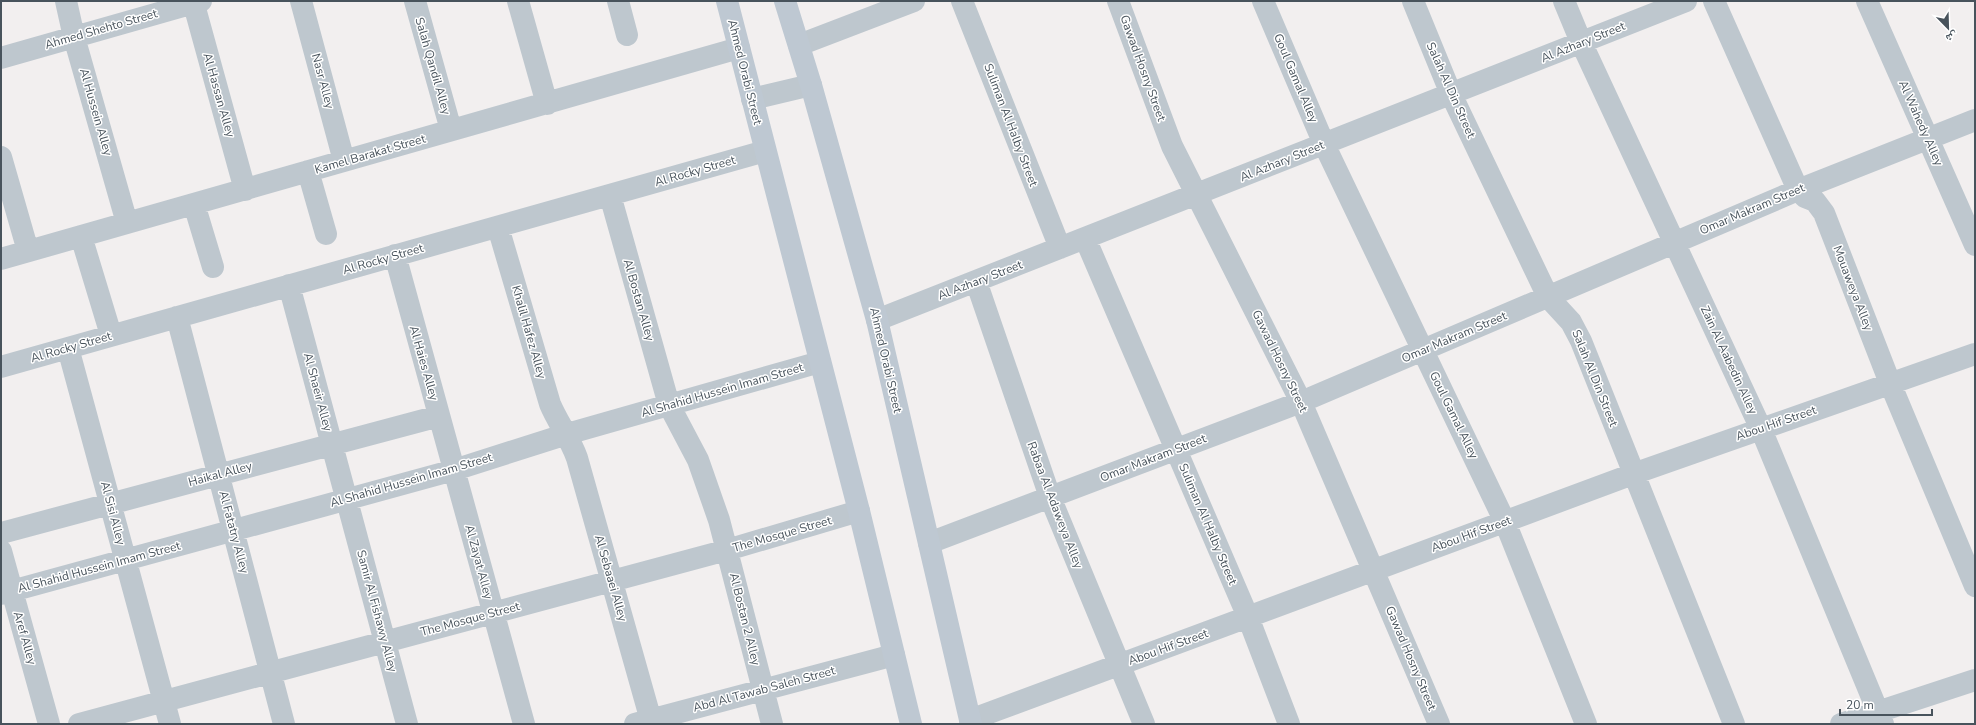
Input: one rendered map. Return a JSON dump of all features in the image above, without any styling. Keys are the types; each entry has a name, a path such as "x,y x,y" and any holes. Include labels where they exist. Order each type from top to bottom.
{"street":[{"name":"Al Hussein Alley","path":"66,1 74,37 127,223"},
{"name":"Nasr Alley","path":"301,1 344,161"},
{"name":"Salah Qandil Alley","path":"415,1 451,130"},
{"path":"518,1 547,104"},
{"path":"618,1 627,35"},
{"name":"Ahmed Orabi Street","path":"727,1 859,511 911,724"},
{"name":"Ahmed Orabi Street","path":"785,1 811,85 877,320 970,722"},
{"path":"799,45 914,1"},
{"name":"Suliman Al Halby Street","path":"962,1 1060,248"},
{"name":"Gawad Hosny Street","path":"1118,1 1172,146 1301,402 1439,724"},
{"name":"Goul Gamal Alley","path":"1263,1 1324,144 1505,522 1586,724"},
{"name":"Salah Al Din Street","path":"1413,1 1451,94 1548,296 1571,322 1581,341 1734,724"},
{"name":"Zain Al Aabedin Alley","path":"1564,1 1761,429 1881,718"},
{"name":"Al Azhary Street","path":"877,320 1686,1"},
{"path":"1714,1 1798,190"},
{"name":"Al Wahedy Alley","path":"1867,1 1975,245"},
{"name":"Ahmed Shehto Street","path":"1,58 196,2"},
{"name":"Al Hassan Alley","path":"196,2 245,190"},
{"name":"Kamel Barakat Street","path":"1,259 739,48"},
{"path":"752,99 811,85"},
{"name":"Omar Makram Street","path":"929,543 1301,402 1798,190 1975,120"},
{"name":"Al Rocky Street","path":"1,366 765,151"},
{"path":"1,157 28,251"},
{"path":"308,171 326,234"},
{"name":"Mouaweya Alley","path":"1798,190 1805,197 1815,201 1824,213 1890,383 1975,586"},
{"name":"Al Bostan Alley","path":"610,195 669,406"},
{"path":"194,204 212,267"},
{"name":"Khalil Hafez Alley","path":"498,227 550,404 557,420 567,434"},
{"path":"81,236 111,335"},
{"name":"Suliman Al Halby Street","path":"1085,238 1248,617 1289,724"},
{"name":"Al Haies Alley","path":"394,256 454,470"},
{"name":"Rabaa Al Adaweya Alley","path":"976,281 1050,497 1118,665 1144,724"},
{"name":"Al Shaeir Alley","path":"290,285 347,499"},
{"name":"Al Fatatry Alley","path":"177,317 284,724"},
{"name":"Al Sisi Alley","path":"68,348 170,724"},
{"name":"Abou Hif Street","path":"970,722 1118,665 1633,474 1975,354"},
{"name":"Al Shahid Hussein Imam Street","path":"6,592 454,470 567,434 820,362"},
{"name":"Al Bostan 2 Alley","path":"669,406 698,460 710,489 772,724"},
{"name":"Haikal Alley","path":"1,533 439,416"},
{"name":"Al Sebaaei Alley","path":"567,434 577,458 612,580 646,723"},
{"name":"Al Zayat Alley","path":"454,470 524,724"},
{"name":"Samir Al Fishawy Alley","path":"347,499 407,724"},
{"name":"The Mosque Street","path":"79,724 727,550 859,511"},
{"name":"Aref Alley","path":"1,551 6,592 49,724"},
{"name":"Abd Al Tawab Saleh Street","path":"646,723 894,655"},
{"path":"1842,724 1881,718 1975,680"}]}
